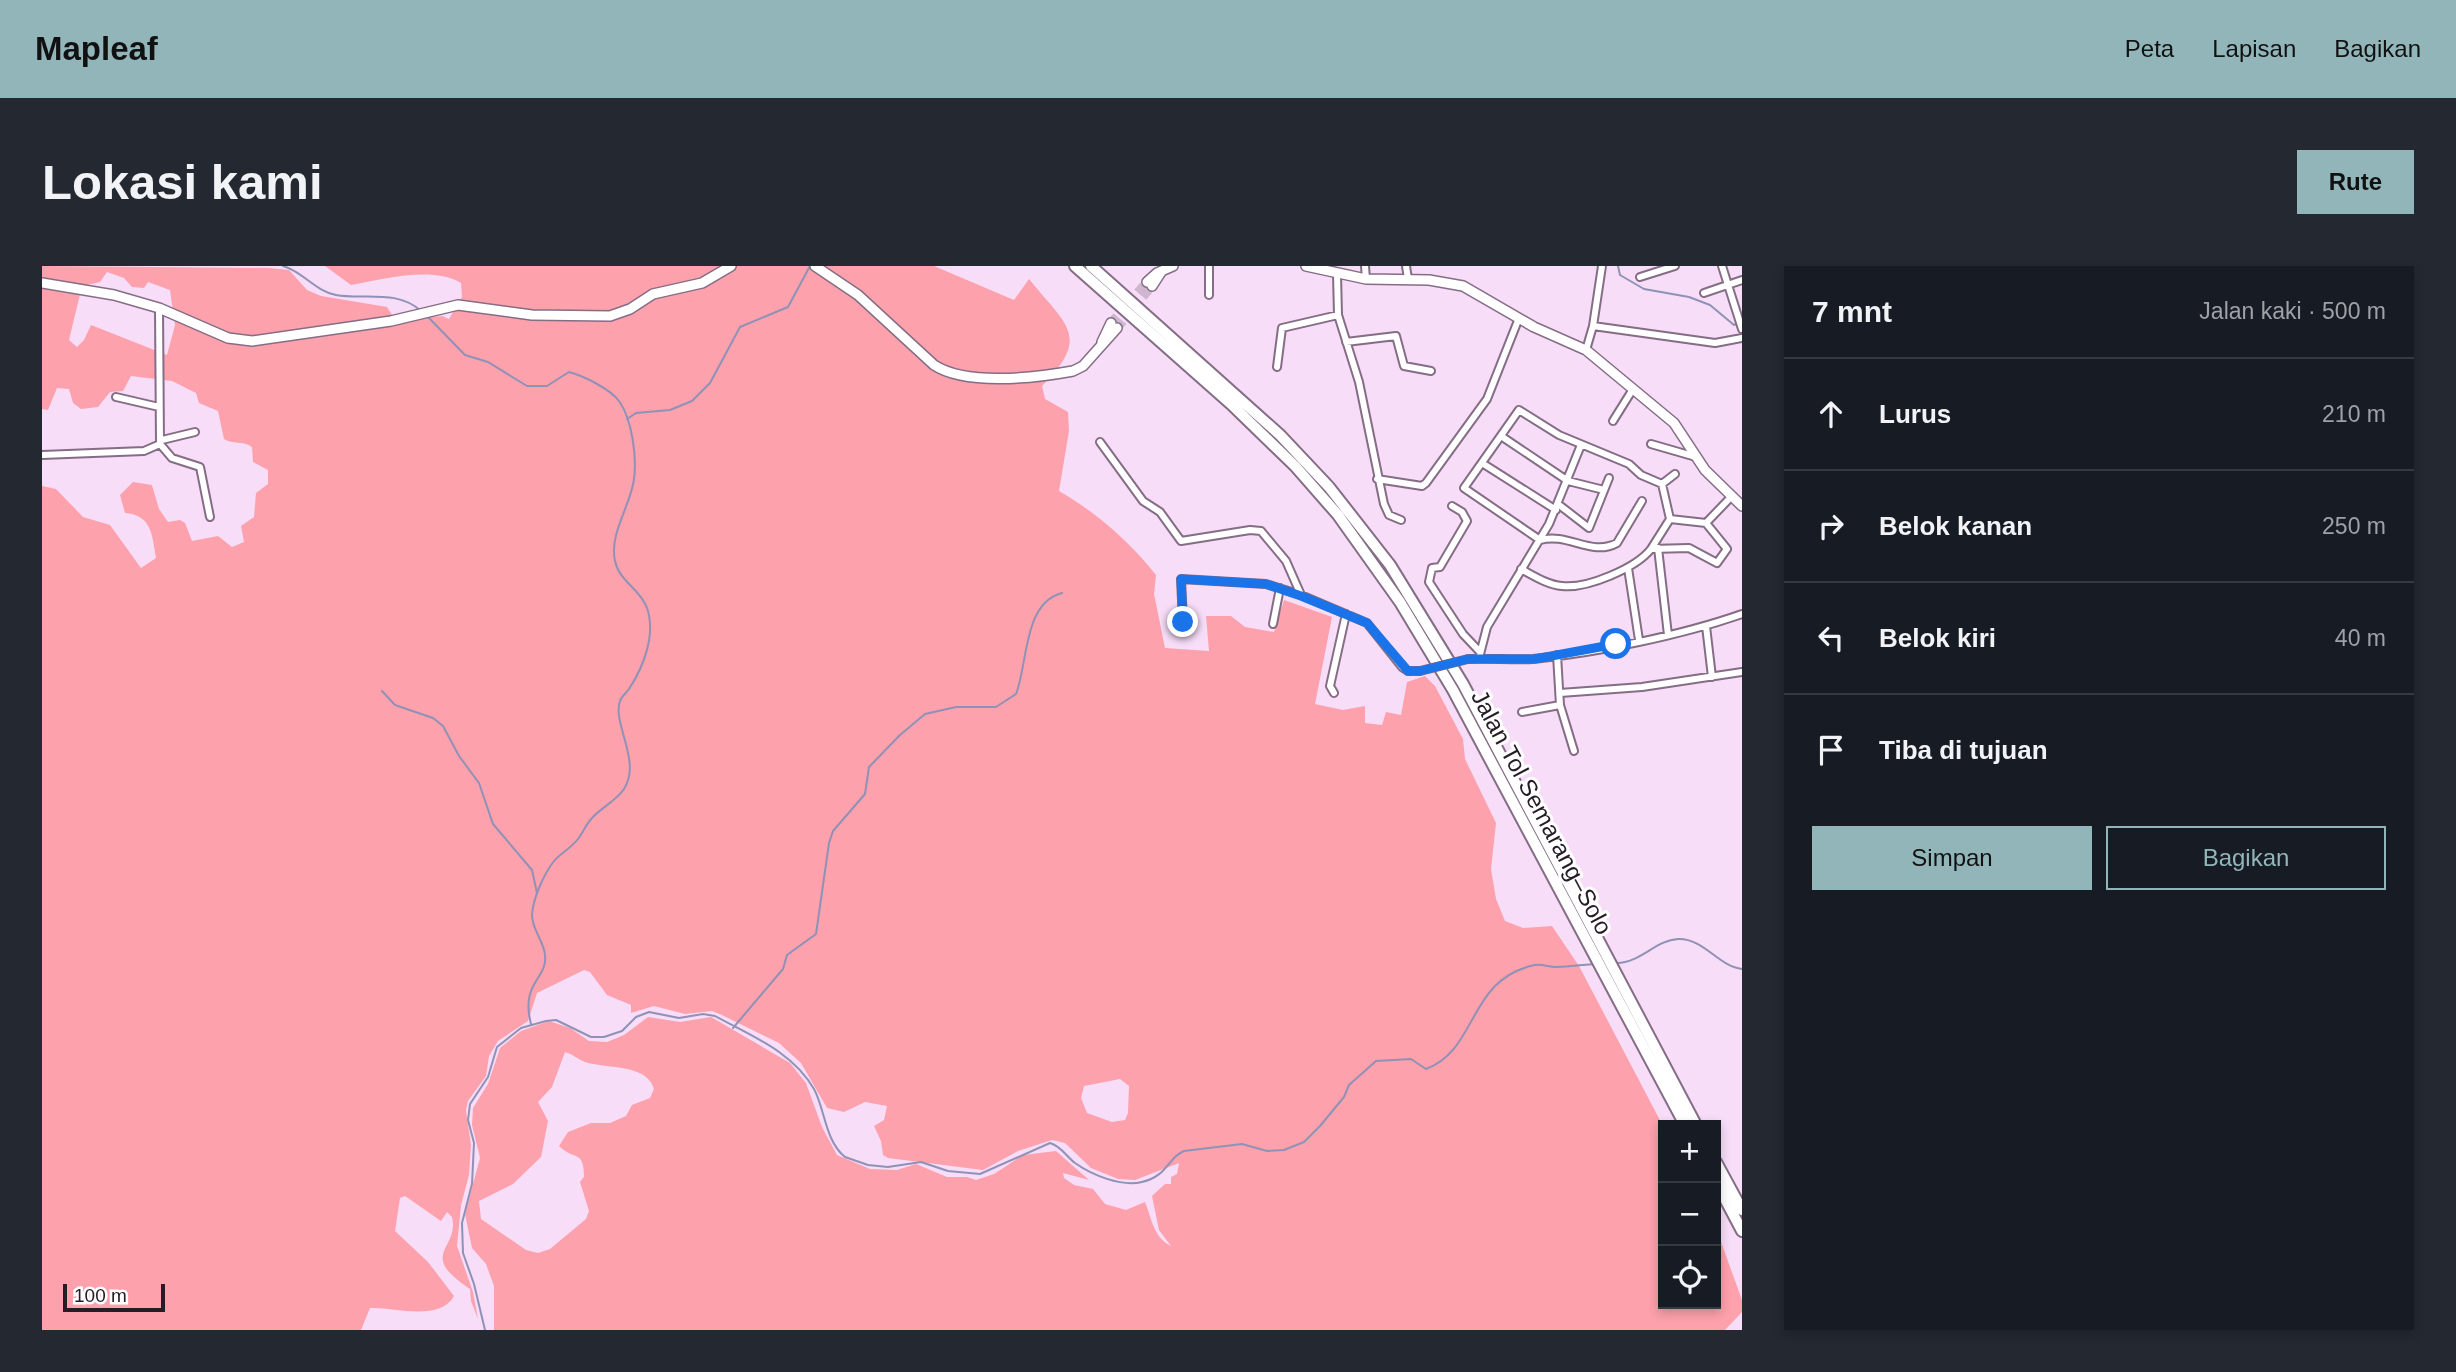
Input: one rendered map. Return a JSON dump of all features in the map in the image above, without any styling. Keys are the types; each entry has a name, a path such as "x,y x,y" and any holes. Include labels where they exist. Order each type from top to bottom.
{"highway":[{"path":"1067,266 1104,291"},
{"name":"Jalan Tol Semarang–Solo","path":"1076,266 1269,440 1338,515 1426,641 1682,1120"},
{"name":"Jalan Tol Semarang–Solo","path":"1091,266 1238,394 1306,462 1349,511 1390,565 1449,659 1693,1120"},
{"path":"1721,1171 1742,1210"},
{"path":"1717,1183 1742,1231"}],"street":[{"path":"42,283 114,295 159,308 238,340 292,336 471,305 532,315 610,316 630,309 653,294 702,283 731,266"},
{"path":"816,266 858,295 948,374 974,378 1073,371 1083,366 1114,325"},
{"path":"1149,284 1161,272 1174,266"},
{"path":"1209,266 1209,295"},
{"path":"1306,266 1366,279 1408,279 1463,286 1519,318 1586,350 1674,423 1696,457 1742,506"},
{"path":"1365,266 1366,279"},
{"path":"1406,266 1408,279"},
{"path":"1586,350 1593,326 1602,266"},
{"path":"1640,277 1675,266"},
{"path":"1721,266 1742,328"},
{"path":"1337,274 1338,315 1359,382 1377,479 1387,513 1401,520"},
{"path":"1704,293 1742,280"},
{"path":"159,308 161,442 172,458 200,467 210,517"},
{"path":"1277,367 1282,328 1338,315"},
{"path":"1377,479 1422,486 1426,483 1487,399 1519,318"},
{"path":"1593,326 1716,343 1742,338"},
{"path":"1346,342 1396,336 1404,366 1431,370"},
{"path":"1614,421 1633,388"},
{"path":"116,397 159,407"},
{"path":"1642,501 1613,546 1581,545 1563,537 1540,540 1464,488 1520,410 1559,435 1629,464 1641,475 1662,485"},
{"path":"42,455 144,451 161,442 195,432"},
{"path":"1501,436 1568,481 1604,490"},
{"path":"1100,442 1143,502 1160,512 1181,541 1250,530 1261,531 1286,561 1301,596"},
{"path":"1651,444 1696,457"},
{"path":"1479,655 1487,627 1557,507 1581,445"},
{"path":"1482,463 1557,507 1588,529 1609,478"},
{"path":"1662,485 1675,474"},
{"path":"1521,569 1557,585 1569,586 1628,568 1639,562 1654,549 1670,519 1662,485"},
{"path":"1706,523 1731,497"},
{"path":"1452,506 1462,512 1467,521 1441,566 1432,568 1429,582 1479,655"},
{"path":"1654,549 1689,548 1716,564 1727,549 1706,523 1670,519"},
{"path":"1654,549 1668,635"},
{"path":"1628,568 1639,640"},
{"path":"1183,622 1181,579 1233,580 1280,588 1370,626 1402,667 1408,671 1420,671 1479,655 1515,660 1557,655 1668,635 1742,614"},
{"path":"1273,624 1280,588"},
{"path":"1334,693 1329,686 1346,614"},
{"path":"1706,626 1712,677"},
{"path":"1557,655 1560,705 1574,751"},
{"path":"1560,693 1642,687 1742,672"},
{"path":"1522,712 1560,705"}],"shaded area":[{"path":"42,266 289,270 307,290 321,296 387,307 396,321 442,316 449,319 462,297 461,283 437,275 408,275 351,285 325,266 934,266 1014,300 1029,279 1063,320 1070,342 1066,355 1042,386 1045,399 1068,412 1069,431 1059,491 1112,528 1156,575 1154,594 1165,648 1209,651 1206,616 1231,616 1245,627 1274,632 1284,600 1332,617 1315,704 1343,710 1365,706 1365,723 1382,725 1386,712 1401,715 1407,682 1425,676 1435,686 1463,739 1465,759 1496,823 1491,869 1496,899 1505,921 1523,928 1552,926 1579,966 1660,1120 1658,1309 1721,1309 1721,1242 1742,1300 1742,1312 1725,1330 494,1330 494,1286 486,1264 472,1248 465,1214 480,1158 472,1125 473,1108 488,1084 500,1048 521,1031 549,1021 570,1028 589,1041 607,1042 624,1035 648,1017 680,1022 711,1017 790,1063 806,1083 822,1127 837,1155 870,1169 897,1170 916,1164 947,1177 976,1180 994,1174 1023,1155 1056,1151 1089,1180 1063,1173 1064,1178 1074,1185 1093,1189 1105,1204 1126,1210 1145,1202 1157,1233 1171,1246 1159,1230 1152,1196 1165,1184 1171,1184 1171,1177 1177,1174 1179,1163 1135,1180 1118,1179 1091,1168 1065,1143 1052,1140 1018,1151 983,1170 888,1158 883,1155 881,1141 874,1126 884,1120 887,1106 865,1102 844,1112 827,1108 801,1063 779,1043 712,1011 685,1014 654,1006 631,1013 631,1005 607,995 590,972 584,970 537,993 528,1021 498,1041 489,1056 486,1076 468,1101 466,1110 471,1145 469,1175 461,1205 457,1246 473,1292 478,1319 471,1301 470,1289 454,1277 443,1259 453,1228 452,1217 447,1212 441,1221 405,1196 400,1198 395,1231 428,1262 454,1296 438,1309 416,1311 370,1308 361,1330 42,1330 42,486 56,489 83,517 110,525 141,568 156,558 152,534 146,522 125,513 120,495 133,482 152,485 159,509 168,522 180,520 185,523 192,541 218,536 232,547 244,542 241,526 254,517 256,493 268,484 268,470 253,462 252,447 224,439 218,411 199,403 196,393 172,381 131,376 123,391 110,392 98,407 81,409 73,403 69,389 57,388 48,410 42,409","holes":["107,272 124,278 132,287 144,288 148,282 170,290 175,325 167,355 91,325 84,340 77,347 69,340 82,286 100,282","565,1052 585,1062 634,1071 650,1081 654,1089 650,1098 632,1105 626,1116 610,1123 591,1123 568,1132 559,1146 582,1162 584,1177 580,1182 589,1211 586,1219 550,1249 538,1253 526,1250 481,1219 479,1201 513,1184 541,1157 548,1121 538,1102 552,1087","1120,1079 1129,1086 1128,1113 1125,1120 1112,1122 1087,1113 1081,1098 1084,1086"]}],"waterway":[{"path":"283,266 328,293 402,300 421,311"},
{"path":"627,419 636,413 670,410 692,401 710,383 740,327 788,307 810,266"},
{"path":"1618,266 1620,275 1644,289 1689,297 1710,305 1734,325 1739,323"},
{"path":"428,317 465,355 488,362 527,386 547,386 569,372 603,388 615,396 624,409 632,438 634,479 614,551 617,568 647,608 650,628 644,660 621,699 619,710 629,755 629,778 621,793 592,818 580,837 554,861 534,901 532,915 544,950 545,963 531,990 531,1024"},
{"path":"733,1028 783,969 787,955 816,934 829,843 833,831 865,794 869,767 925,714 956,707 996,707 1016,694 1033,621 1049,599 1062,593"},
{"path":"382,691 395,705 433,718 443,726 459,756 479,783 493,824 532,870 537,893"},
{"path":"1617,963 1633,959 1662,943 1678,939 1696,943 1726,963 1742,969"},
{"path":"485,1330 463,1253 462,1223 472,1184 474,1143 468,1120 470,1104 488,1077 497,1047 521,1028 556,1020 591,1037 604,1037 622,1031 636,1017 649,1012 679,1018 703,1014 715,1016 770,1046 794,1064 814,1089 833,1142 845,1157 868,1165 888,1167 921,1162 948,1171 980,1174 1050,1143 1090,1172 1107,1179 1134,1183 1151,1179 1184,1151 1242,1144 1267,1151 1284,1150 1304,1142 1344,1097 1349,1085 1376,1061 1411,1059 1426,1069 1443,1059 1456,1046 1497,984 1513,973 1535,965 1556,967 1594,964"}],"tunnel":[{"path":"1111,323 1147,282"},
{"path":"1117,328 1152,286"}],"route":[{"path":"1183,622 1181,579 1233,580 1280,588 1367,623 1408,671 1420,671 1468,659 1535,659 1616,644"}]}
